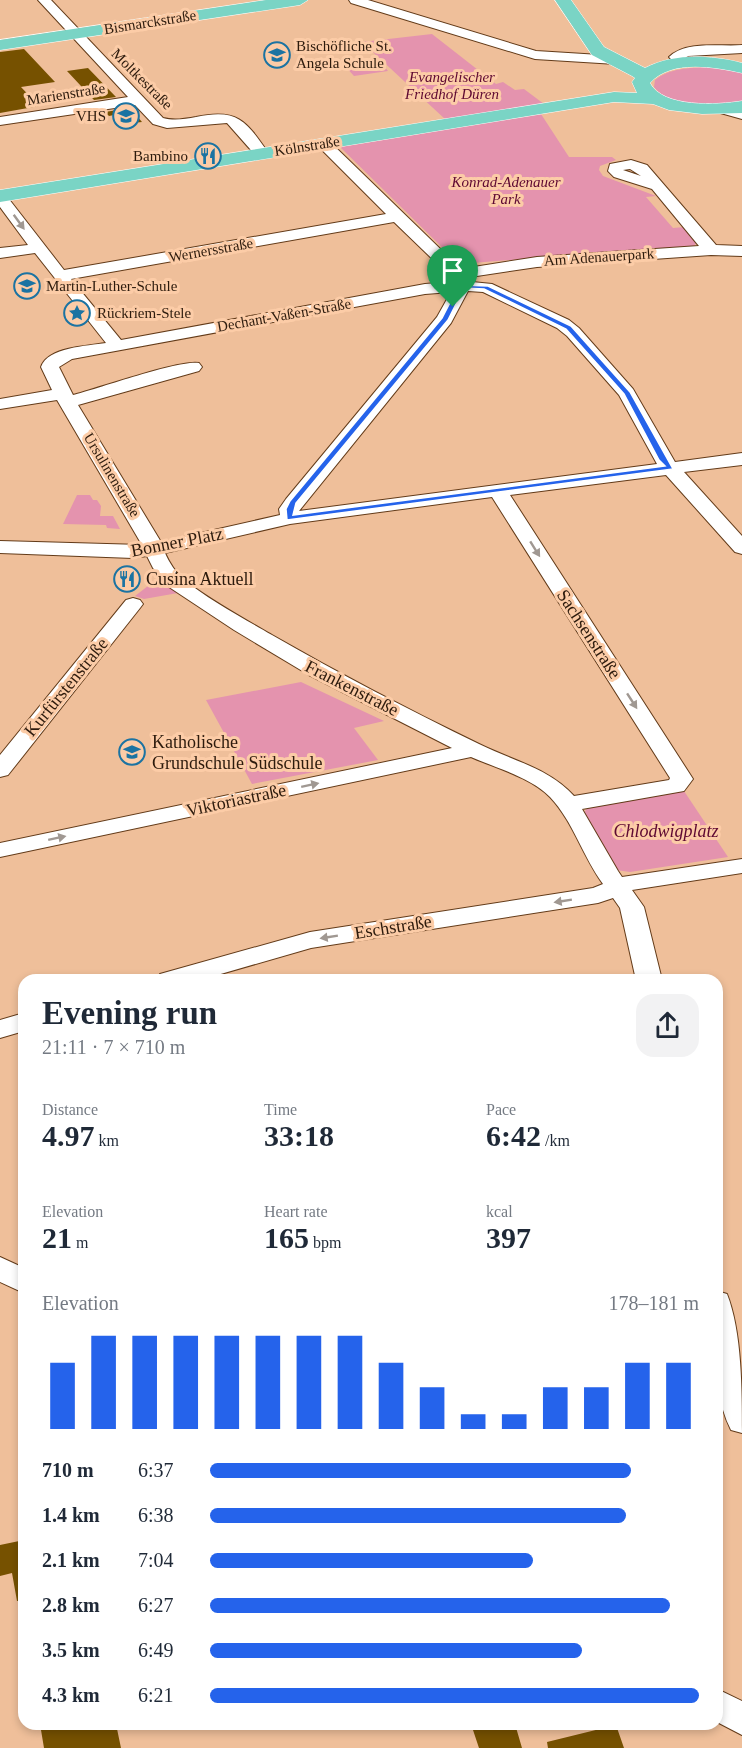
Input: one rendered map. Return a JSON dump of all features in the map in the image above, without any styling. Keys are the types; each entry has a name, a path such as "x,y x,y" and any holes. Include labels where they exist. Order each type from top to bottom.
{"main road":[{"name":"Bismarckstraße","path":"0,45 300,0"},
{"path":"563,0 598,51 632,66 643,82 647,93 657,99 686,107 722,109 742,107"},
{"path":"589,39 619,53 646,61 679,64 720,63 742,68"},
{"name":"Kölnstraße","path":"614,97 643,82 651,71 679,64"},
{"name":"Kölnstraße","path":"0,196 614,97 657,99"}],"street":[{"name":"Moltkestraße","path":"44,0 137,100 162,123 220,117 232,119 262,153"},
{"path":"355,0 520,51 550,57 616,60"},
{"path":"520,51 568,49 589,39"},
{"path":"679,64 676,57 681,54 740,49"},
{"name":"Marienstraße","path":"0,120 137,100"},
{"path":"722,109 742,115"},
{"path":"324,144 397,218 465,282 493,290 562,324 573,332 627,393 663,460 742,548"},
{"path":"657,186 711,250"},
{"path":"0,196 38,248 113,341"},
{"name":"Wernersstraße","path":"60,276 397,218"},
{"path":"0,254 38,248"},
{"name":"Am Adenauerpark","path":"465,282 537,262 711,250 742,251"},
{"path":"290,518 293,502 445,319 465,282"},
{"name":"Dechant-Vaßen-Straße","path":"58,358 465,282"},
{"name":"Ursulinenstraße","path":"58,358 51,363 50,367 65,398 144,529 154,550"},
{"path":"0,404 118,390 145,378 193,367"},
{"name":"Bonner Platz","path":"0,547 121,553 154,550 290,518 742,459"},
{"name":"Sachsenstraße","path":"497,490 682,779 676,786 568,804"},
{"name":"Frankenstraße","path":"154,550 166,573 189,593 317,670 473,750 549,784 568,804"},
{"name":"Kurfürstenstraße","path":"0,770 133,604"},
{"name":"Viktoriastraße","path":"0,850 473,750"},
{"path":"568,804 607,873 633,907 648,974"},
{"path":"619,887 634,881 741,860"},
{"name":"Eschstraße","path":"190,974 310,940 598,895 619,887"},
{"path":"0,1029 18,1024"},
{"path":"0,1268 18,1278"},
{"path":"723,1331 742,1421"},
{"path":"723,1708 742,1719"}],"green space":[{"name":"Evangelischer Friedhof Düren","path":"432,34 496,84 503,82 515,90 524,89 544,104 446,120 362,42"},
{"path":"379,60 388,71 354,76 343,64"},
{"path":"707,67 742,72 742,104 707,106 683,103 662,95 654,87 655,80 667,73 680,69"},
{"name":"Konrad-Adenauer Park","path":"541,114 569,157 612,157 616,160 600,166 599,170 603,176 656,196 646,197 673,228 684,227 697,242 694,246 459,264 340,147"},
{"path":"77,495 90,495 93,500 97,500 101,506 100,516 113,516 120,529 107,528 106,525 63,524"},
{"path":"157,579 178,593 144,599 135,596"},
{"path":"301,682 384,721 354,728 378,760 252,784 206,700"},
{"name":"Chlodwigplatz","path":"684,791 728,857 630,872 616,870 583,814 588,807"}],"building":[{"path":"24,49 55,82 21,87 39,106 0,113 0,52"},
{"path":"88,68 116,97 94,100 67,71"},
{"name":"VHS","path":"130,108 142,122 123,124 114,115 109,116 105,112"},
{"path":"18,1541 18,1601 12,1573 0,1576 0,1545"},
{"path":"41,1730 117,1730 121,1748 44,1748"},
{"path":"473,1730 517,1730 522,1748 479,1748"},
{"path":"596,1730 618,1730 624,1748 548,1748 547,1742"}],"place":[{"name":"Bischöfliche St. Angela Schule","path":"277,55"},
{"name":"VHS","path":"126,116"},
{"name":"Bambino","path":"208,156"},
{"name":"Martin-Luther-Schule","path":"27,286"},
{"name":"Rückriem-Stele","path":"77,313"},
{"name":"Cusina Aktuell","path":"127,579"},
{"name":"Katholische Grundschule Südschule","path":"132,752"}],"route":[{"path":"462,286 476,286 493,290 569,328 627,393 663,460 670,467 290,518 293,502 453,307 462,286"}]}
